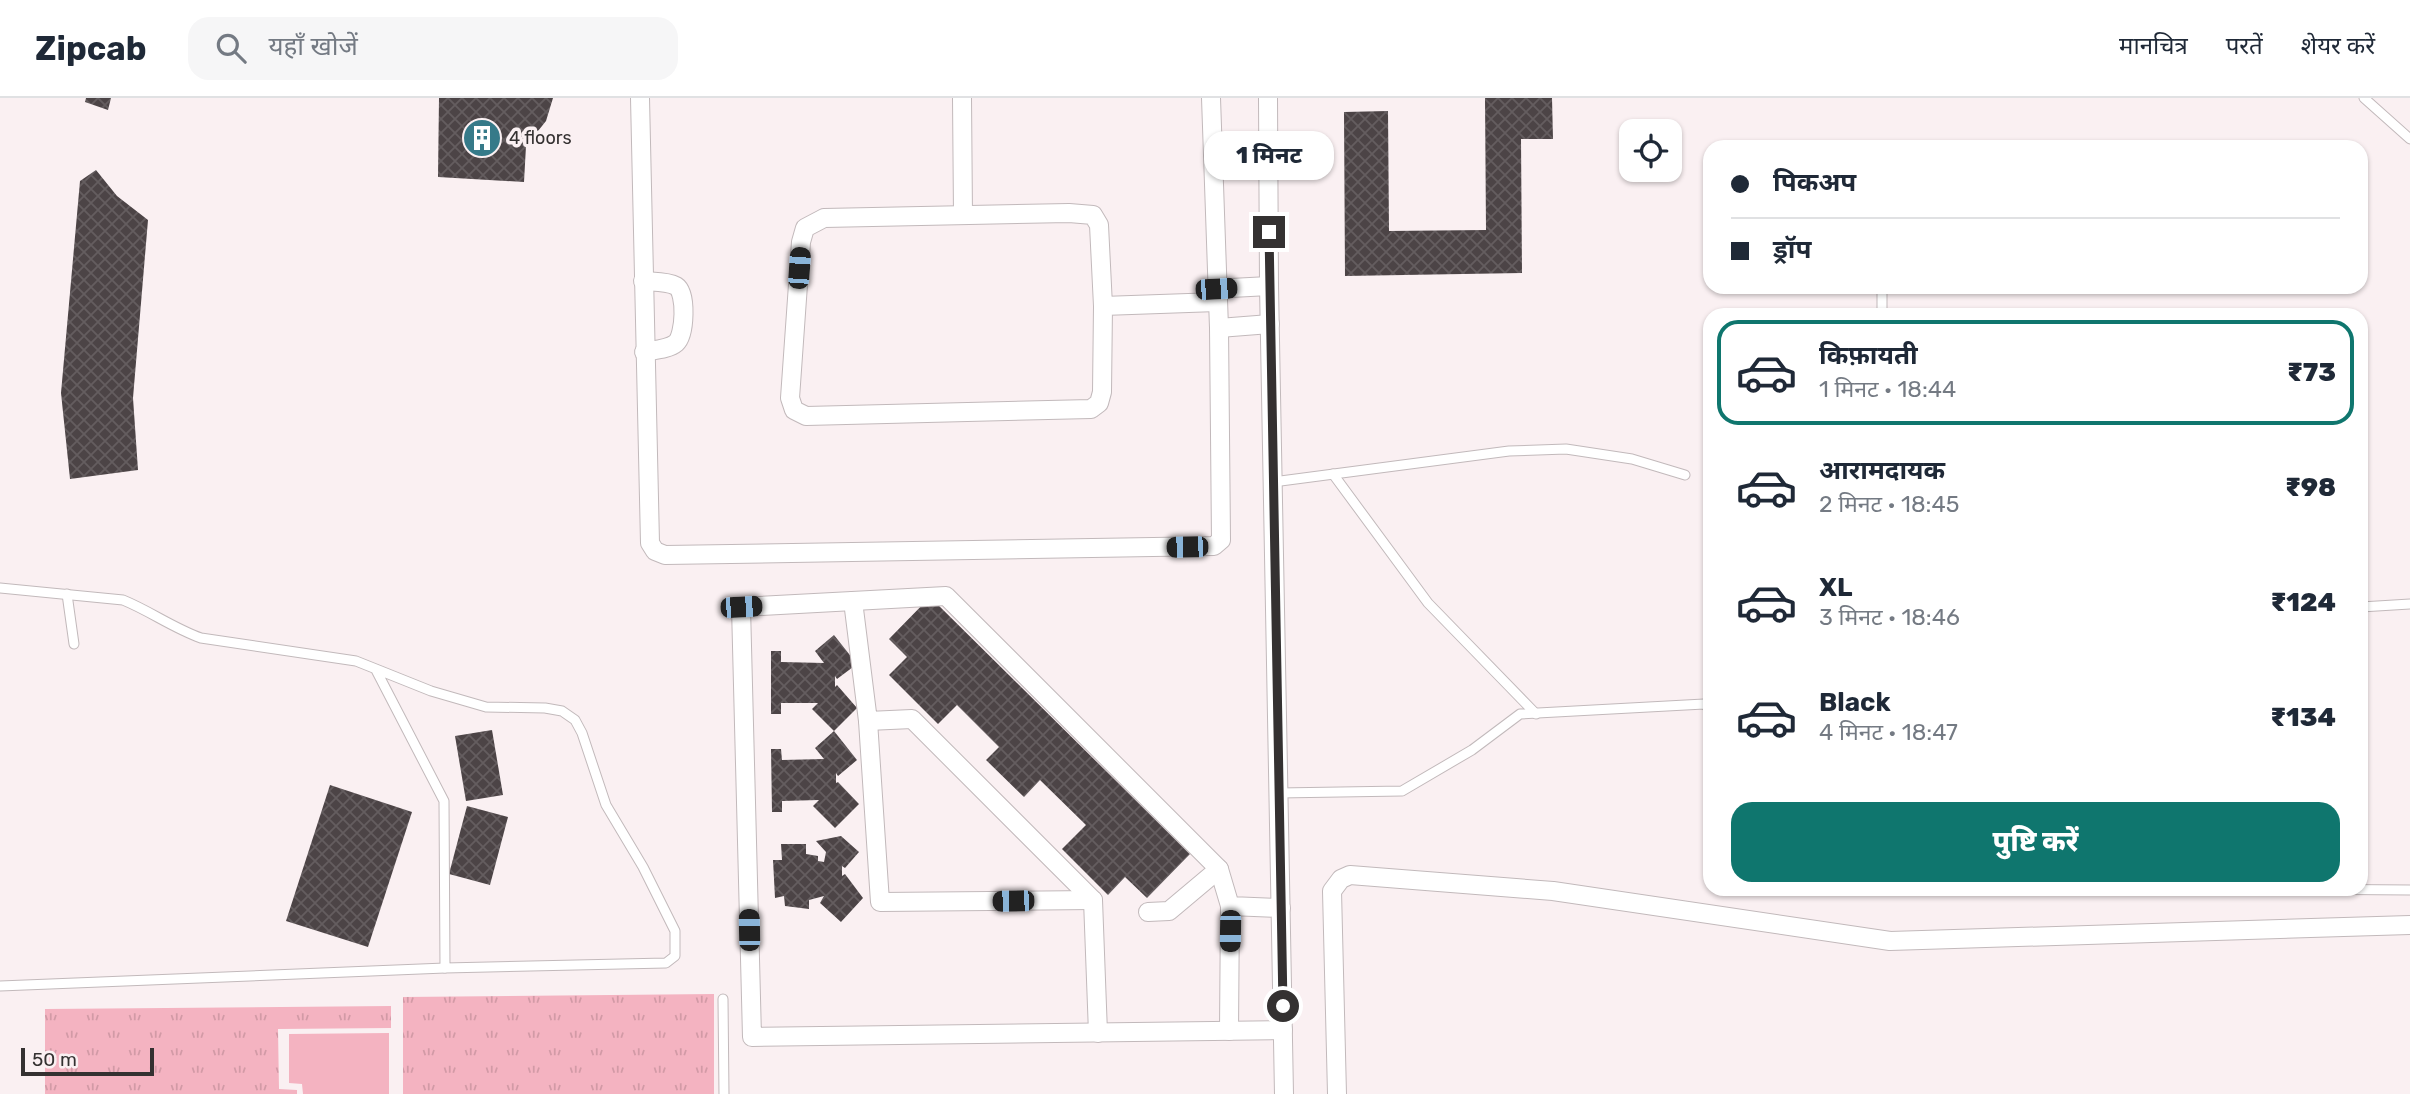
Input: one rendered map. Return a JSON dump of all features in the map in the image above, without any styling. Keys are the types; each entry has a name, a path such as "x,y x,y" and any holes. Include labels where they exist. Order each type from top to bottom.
{"street":[{"path":"640,98 650,543 660,554 1214,546 1221,540 1221,293 1211,98"},
{"path":"962,98 963,215"},
{"path":"1268,98 1284,1094"},
{"path":"1069,213 1093,215 1099,225 1102,306 1102,392 1099,403 1090,409 806,416 794,410 790,398 801,242 805,228 824,218 1069,213"},
{"path":"643,281 675,286 681,291 683,305 679,340 671,346 644,352"},
{"path":"1102,306 1269,286"},
{"path":"1219,328 1270,324"},
{"path":"1229,1031 1230,906 1219,869 946,596 741,607 752,1037 1098,1032 1229,1031 1283,1030"},
{"path":"853,601 868,721 880,902 1093,900"},
{"path":"868,721 912,719 1093,900 1098,1032"},
{"path":"1147,912 1169,911 1219,869"},
{"path":"1337,1094 1332,891 1341,879 1350,875 1553,891 1890,941 2410,925"},
{"path":"1230,906 1281,908"}],"lane":[{"path":"2364,98 2410,139"},
{"path":"1273,482 1509,451 1566,449 1622,457 1685,475"},
{"path":"1334,474 1428,603 1536,713"},
{"path":"0,588 123,600 180,631 201,638 310,656 344,658 486,707 545,708 562,712 575,720 582,733 606,805 643,867 675,931 675,956 666,963 445,968 0,986"},
{"path":"67,594 74,644"},
{"path":"2368,607 2410,604"},
{"path":"376,670 444,801 445,968"},
{"path":"1279,793 1402,791 1472,750 1520,714 1703,704"},
{"path":"2368,890 2410,890"},
{"path":"723,999 724,1094"}],"green space":[{"path":"714,994 714,1094 403,1094 403,997"},
{"path":"391,1006 391,1028 278,1029 279,1089 297,1090 297,1094 45,1094 45,1009"},
{"path":"389,1033 389,1094 303,1094 302,1084 289,1083 289,1034"}],"building":[{"path":"86,98 111,98 108,110 85,102"},
{"name":"4 floors","path":"439,98 553,98 546,121 526,146 524,182 438,177"},
{"path":"1485,98 1552,98 1553,139 1521,139 1522,273 1345,276 1344,112 1388,111 1389,231 1486,230"},
{"path":"96,170 117,196 148,220 133,398 138,470 70,479 61,393 80,181"},
{"path":"930,597 1190,854 1147,898 1125,877 1108,895 1062,849 1086,825 1040,780 1024,797 986,760 999,747 957,705 938,724 889,675 907,657 889,639"},
{"path":"834,635 857,664 837,679 835,676 835,687 837,685 857,708 834,731 812,709 818,703 781,703 781,714 771,714 771,651 781,651 781,662 824,663 815,651"},
{"path":"492,730 503,795 466,801 455,736"},
{"path":"834,731 857,760 838,776 836,773 836,783 859,804 835,828 813,806 819,800 782,801 782,812 772,812 771,749 781,749 782,760 824,759 815,748"},
{"path":"330,785 412,812 368,947 286,921"},
{"path":"467,806 508,817 490,885 449,874"},
{"path":"841,836 859,852 845,868 842,866 842,876 845,874 863,898 841,922 820,903 824,896 809,900 809,909 785,906 784,896 775,898 773,860 782,860 781,844 806,844 806,854 818,856 818,861 824,862 826,852 816,841"}],"place":[{"name":"4 floors","path":"482,138"}],"route":[{"path":"1269,232 1283,1006"}]}
